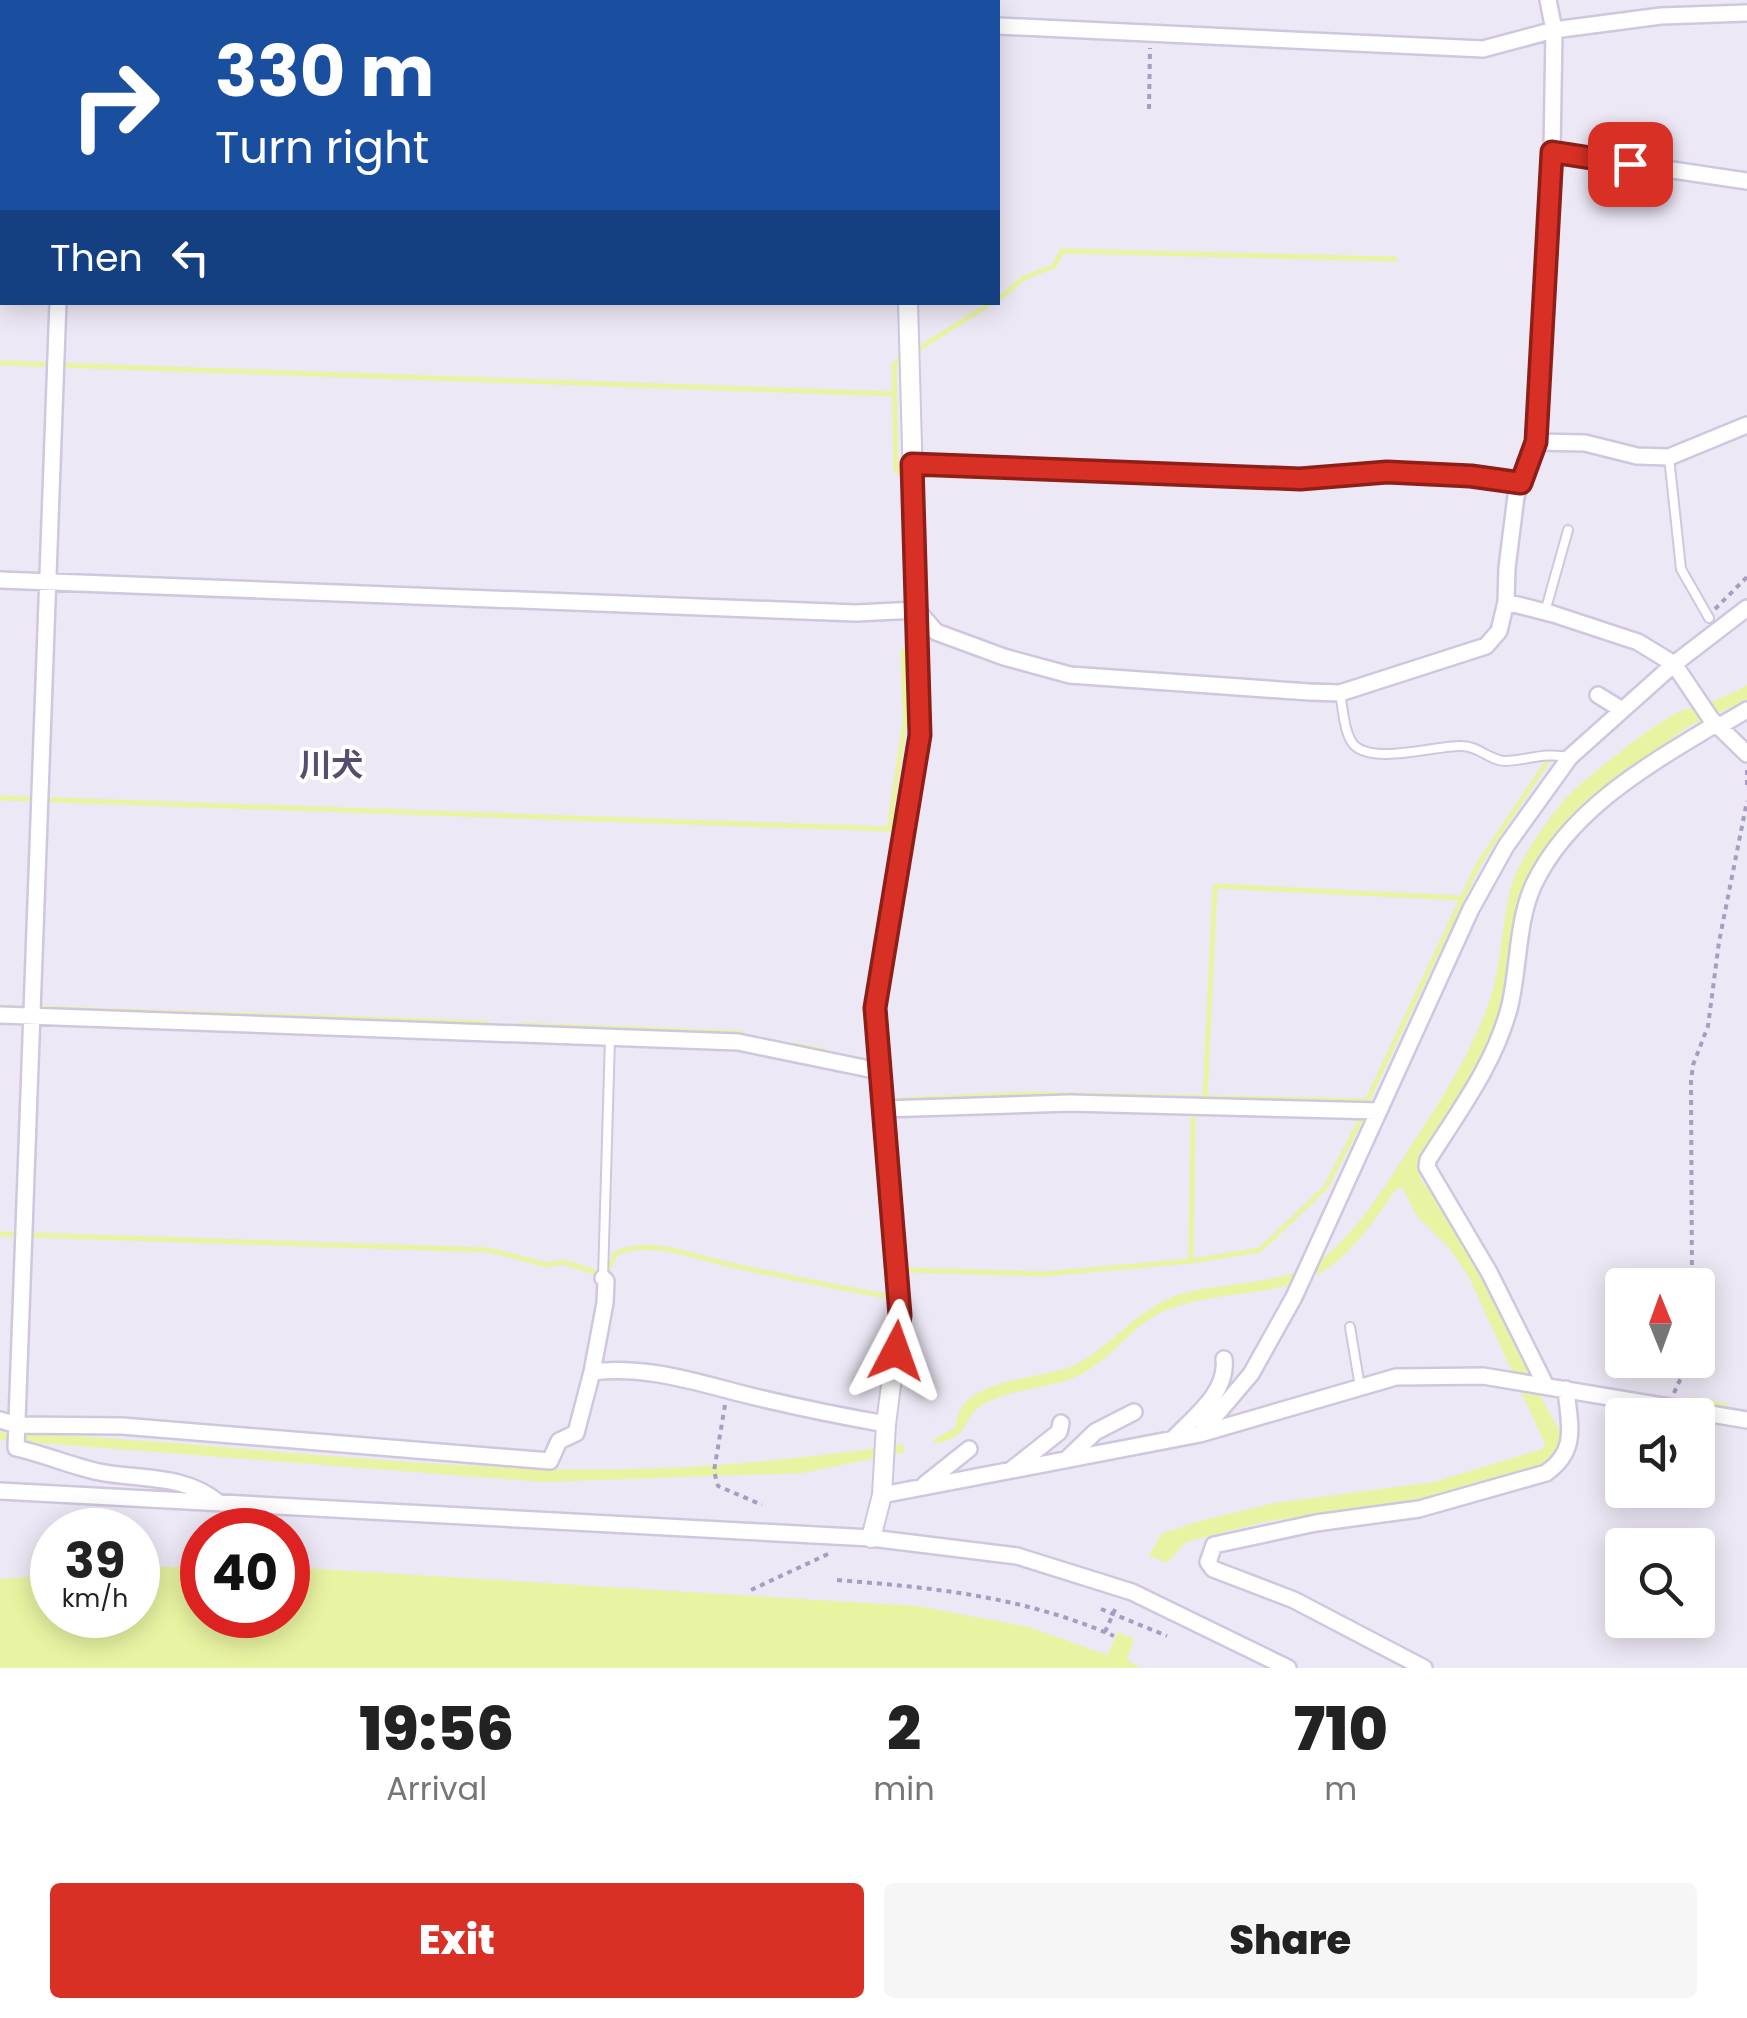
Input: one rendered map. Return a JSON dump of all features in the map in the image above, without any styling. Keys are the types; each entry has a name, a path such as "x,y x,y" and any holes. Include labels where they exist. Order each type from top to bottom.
{"street":[{"path":"917,610 936,632 1004,657 1070,675 1340,693 1486,646 1499,632 1521,483 1536,442 1552,152 1554,30 1548,0"},
{"path":"1000,26 1483,49 1554,30 1660,16 1747,14"},
{"path":"1552,152 1747,181"},
{"path":"58,305 16,1448 96,1472 188,1484 219,1504"},
{"path":"871,1538 882,1495 886,1424 900,1315 875,1008 920,735 908,305"},
{"path":"1536,442 1584,444 1637,456 1669,456 1747,425"},
{"path":"912,464 1300,479 1387,472 1521,483"},
{"path":"0,580 856,613 917,610"},
{"path":"1506,602 1638,642 1674,664 1715,723 1747,754"},
{"path":"1200,1434 1251,1374 1300,1284 1471,909 1506,846 1570,757 1674,664 1747,608"},
{"path":"1598,695 1622,710"},
{"path":"1546,1386 1490,1272 1427,1167 1428,1160 1501,1035 1534,883 1562,842 1641,768 1715,723 1747,710"},
{"path":"0,1015 738,1042 879,1071"},
{"path":"883,1109 1070,1103 1379,1112"},
{"path":"0,1420 17,1425 122,1426 550,1460 559,1441 576,1433 605,1303 606,1282 602,1278"},
{"path":"1173,1439 1221,1385 1226,1372 1224,1360"},
{"path":"592,1372 664,1373 813,1412 886,1424"},
{"path":"882,1495 1200,1434 1396,1378 1483,1376 1622,1398"},
{"path":"1424,1668 1294,1600 1213,1569 1208,1552 1214,1544 1316,1523 1419,1509 1546,1473 1568,1451 1566,1388"},
{"path":"1066,1460 1095,1432 1134,1412"},
{"path":"1715,1414 1747,1420"},
{"path":"1011,1470 1059,1432 1061,1424"},
{"path":"920,1488 969,1449"},
{"path":"0,1491 871,1538 1017,1556 1123,1590 1288,1668"}],"lane":[{"path":"1669,456 1681,569 1709,618"},
{"path":"1545,612 1568,530"},
{"path":"1340,693 1350,742 1360,750 1411,752 1460,746 1472,747 1500,761 1542,754 1570,757"},
{"path":"602,1278 610,1038"},
{"path":"1350,1327 1360,1388"}],"path":[{"path":"1149,109 1150,34"},
{"path":"1692,1268 1691,1080 1708,1026 1747,801"},
{"path":"728,1390 714,1471 718,1486 762,1506"},
{"path":"752,1590 831,1552"},
{"path":"837,1580 951,1589 1028,1605 1114,1636"},
{"path":"1105,1632 1123,1590"},
{"path":"1101,1609 1167,1636"}],"shaded area":[{"path":"1747,685 1747,700 1689,726 1593,795 1574,812 1534,870 1496,1022 1473,1076 1420,1160 1420,1178 1425,1186 1429,1185 1455,1233 1485,1275 1563,1437 1561,1455 1542,1468 1422,1501 1268,1521 1186,1542 1167,1563 1149,1556 1161,1534 1200,1521 1274,1503 1434,1482 1542,1449 1545,1444 1469,1277 1449,1248 1416,1215 1403,1188 1396,1189 1353,1246 1320,1273 1281,1287 1171,1309 1151,1318 1085,1372 990,1401 975,1410 956,1436 935,1444 934,1439 956,1427 960,1411 970,1398 985,1389 1075,1365 1166,1300 1198,1290 1277,1278 1312,1265 1339,1244 1381,1192 1466,1056 1491,996 1513,880 1553,815 1592,775 1660,723"},
{"path":"0,1432 547,1469 726,1464 903,1444 905,1452 803,1473 544,1482 0,1440"},
{"path":"160,1567 180,1567 180,1638 310,1638 310,1568 917,1606 1029,1627 1107,1655 1118,1632 1134,1639 1127,1660 1140,1668 0,1668 0,1579 30,1577 30,1638 160,1638"}],"waterway":[{"path":"1000,298 1022,279 1054,266 1062,251 1395,259"},
{"path":"915,351 988,305"},
{"path":"906,357 894,364 896,471 1303,487"},
{"path":"0,363 894,394"},
{"path":"0,798 889,829 905,721 903,651"},
{"path":"898,1100 1031,1094 1367,1101 1478,865 1549,759"},
{"path":"1205,1098 1215,886 1461,898"},
{"path":"0,1007 486,1023"},
{"path":"523,1025 741,1033"},
{"path":"795,1045 824,1051"},
{"path":"1191,1260 1193,1118"},
{"path":"911,1270 1043,1274 1191,1261 1260,1250 1326,1187 1360,1121"},
{"path":"0,1234 489,1250 547,1265 563,1262 595,1272"},
{"path":"608,1271 615,1254 629,1249 659,1248 887,1296"},
{"path":"1715,1404 1725,1406"}],"district":[{"name":"川犬","path":"331,764"}],"route":[{"path":"896,1351 900,1315 875,1008 920,735 912,464 1300,479 1387,472 1521,483 1536,442 1552,152 1630,164"}]}
